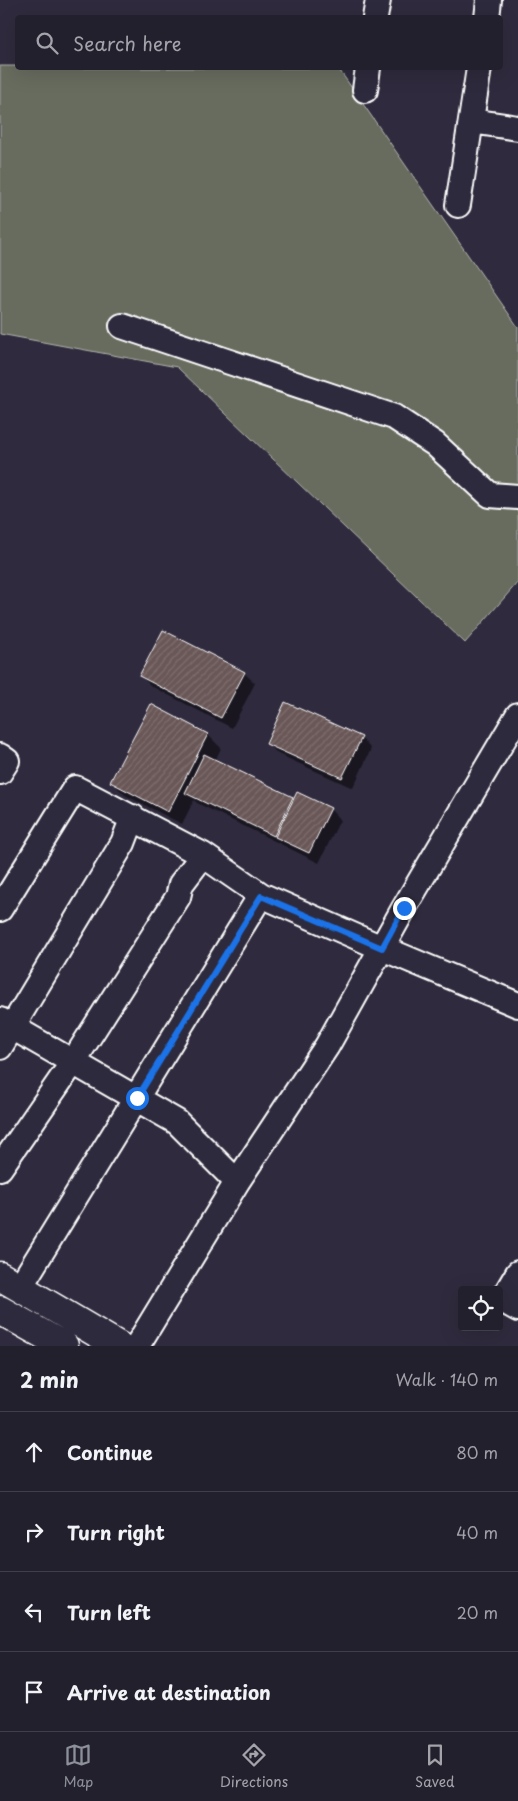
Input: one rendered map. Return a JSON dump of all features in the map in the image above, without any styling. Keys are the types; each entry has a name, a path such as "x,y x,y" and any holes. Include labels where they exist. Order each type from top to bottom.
{"main road":[{"path":"10,1282 119,1346"},
{"path":"0,1310 64,1346"}],"street":[{"path":"376,15 378,0"},
{"path":"488,15 490,0"},
{"path":"458,205 479,70"},
{"path":"471,120 518,128"},
{"path":"122,326 394,417 436,444 490,495 518,497"},
{"path":"137,1346 237,1182 327,1046 518,715"},
{"path":"0,756 7,761 0,772"},
{"path":"0,909 75,788 203,855 261,896 518,1005"},
{"path":"0,1047 7,1023 123,843 133,817"},
{"path":"0,1168 73,1062 178,897 181,884 203,855"},
{"path":"10,1282 137,1098 261,896"},
{"path":"7,1023 176,1122 237,1182"},
{"path":"518,1273 502,1300 518,1309"}],"shaded area":[{"path":"0,66 15,66 15,70 339,70 518,327 518,582 465,643 177,367 0,334"}],"building":[{"path":"163,630 245,672 221,718 139,676"},
{"path":"285,702 362,737 342,778 266,744"},
{"path":"151,704 208,734 168,812 110,782"},
{"path":"204,754 293,797 274,836 185,793"},
{"path":"297,792 331,808 309,853 275,837"}],"route":[{"path":"137,1098 261,896 382,948 404,908"}]}
